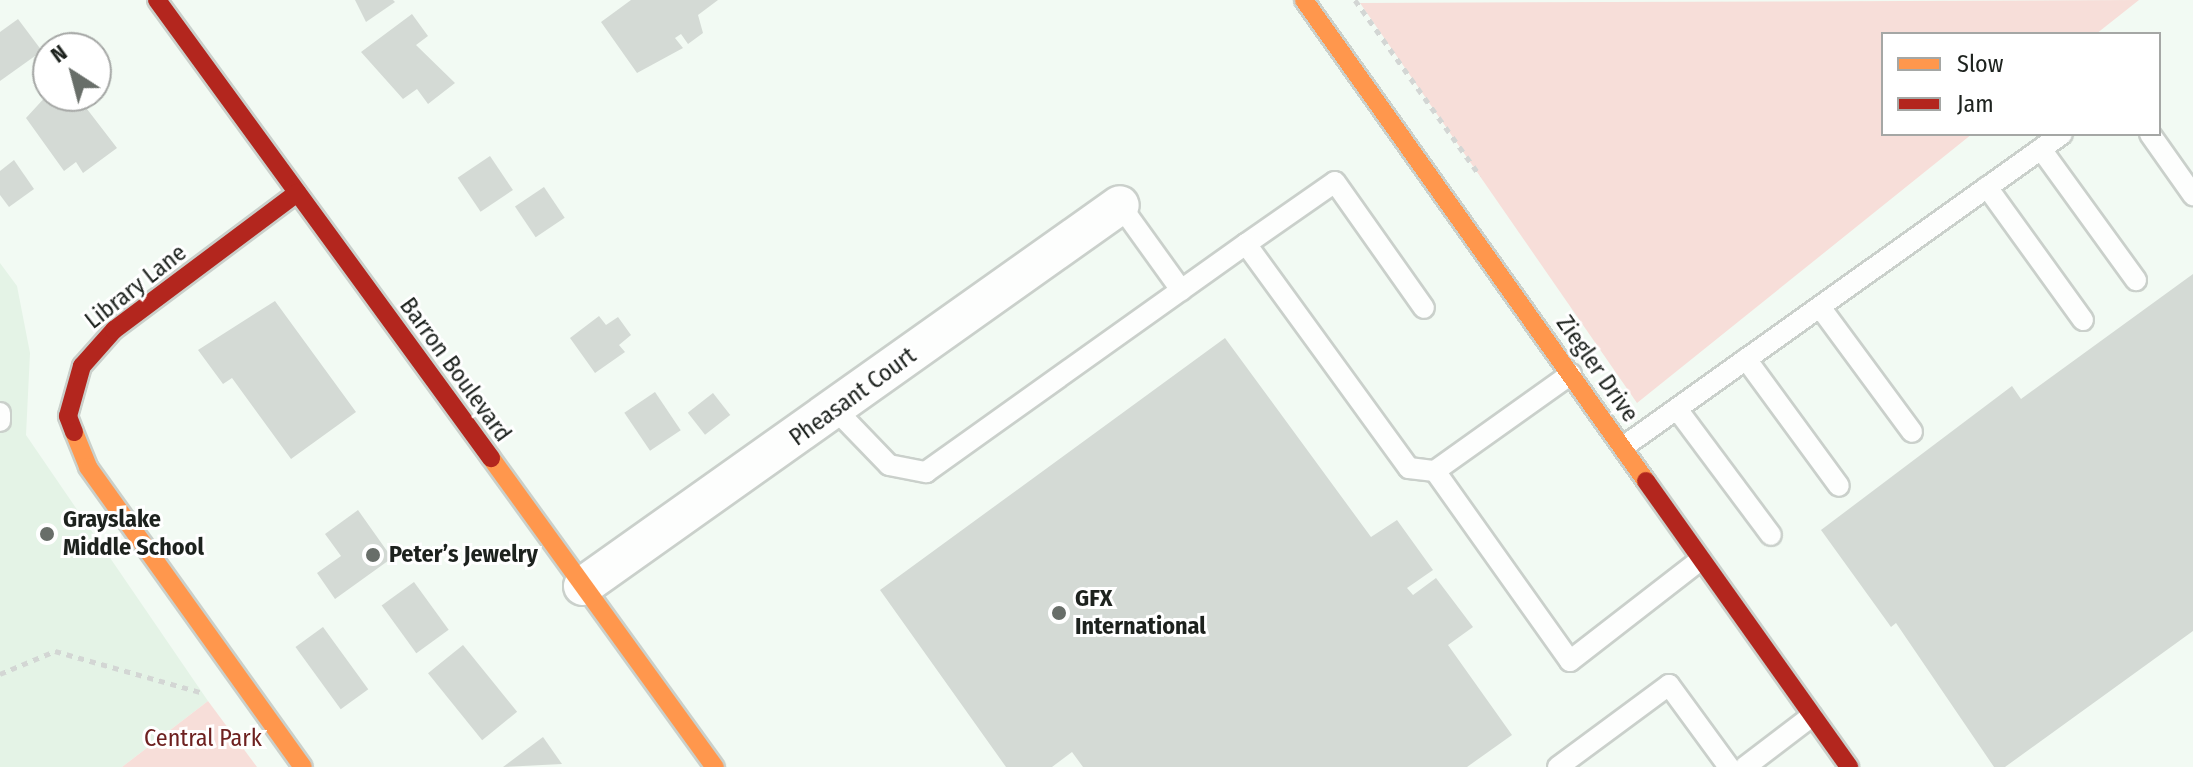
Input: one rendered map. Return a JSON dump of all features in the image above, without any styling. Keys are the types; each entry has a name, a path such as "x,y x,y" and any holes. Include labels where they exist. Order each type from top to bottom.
{"street":[{"name":"Barron Boulevard","path":"157,0 715,767"},
{"name":"Ziegler Drive","path":"1304,0 1849,767"},
{"name":"Library Lane","path":"297,193 114,330 82,366 68,416 88,467 303,767"},
{"name":"Pheasant Court","path":"583,586 1120,205"}],"lane":[{"path":"1623,447 2059,136"},
{"path":"2151,136 2193,195"},
{"path":"2041,149 2136,280"},
{"path":"835,409 889,465 926,472 1335,182 1424,308"},
{"path":"1987,187 2083,320"},
{"path":"1120,205 1181,290"},
{"path":"1246,244 1409,468 1435,471 1571,374"},
{"path":"1820,307 1912,432"},
{"path":"1746,359 1839,486"},
{"path":"1677,409 1771,535"},
{"path":"0,413 0,421"},
{"path":"1435,471 1570,661 1700,560"},
{"path":"1558,767 1669,685 1729,767"},
{"path":"1745,767 1812,716"}],"path":[{"path":"0,674 55,651 200,691 209,704"}],"shaded area":[{"name":"Grayslake Middle School","path":"0,263 17,286 30,353 26,435 208,701 122,767 0,767"}],"green space":[{"path":"2139,0 2099,32 1881,32 1881,136 1970,136 1637,403 1360,3"},
{"name":"Central Park","path":"208,701 257,767 122,767"}],"building":[{"path":"355,0 393,0 395,2 366,22"},
{"path":"631,0 718,0 698,15 703,33 688,44 681,34 675,38 683,48 637,73 601,22"},
{"path":"412,14 428,36 416,45 455,83 428,104 417,89 403,99 361,52"},
{"path":"18,19 32,38 32,58 0,81 0,32"},
{"path":"32,111 89,112 117,148 83,173 76,162 64,171 26,118"},
{"path":"490,156 513,190 481,212 458,178"},
{"path":"14,160 34,189 9,207 0,195 0,171"},
{"path":"544,187 565,218 536,237 515,207"},
{"path":"2193,274 2193,631 2005,767 1994,767 1896,623 1891,627 1821,530 2012,386 2021,399"},
{"path":"275,301 356,412 291,459 232,378 223,384 198,350"},
{"path":"599,316 606,325 618,317 631,335 619,345 625,352 595,373 570,338"},
{"path":"1225,338 1371,537 1397,520 1433,570 1407,588 1413,595 1436,578 1473,627 1448,645 1512,735 1467,767 1083,767 1072,752 1052,767 1006,767 880,590"},
{"path":"655,392 681,430 650,451 624,413"},
{"path":"713,393 730,415 705,435 688,413"},
{"path":"358,510 392,558 335,599 317,573 341,556 325,534"},
{"path":"414,582 449,630 416,653 382,606"},
{"path":"323,627 368,689 341,709 295,647"},
{"path":"463,645 517,712 482,740 428,673"},
{"path":"543,737 562,764 503,767"}],"traffic: slow":[{"path":"1304,0 1646,481"},
{"path":"74,432 88,467 303,767"},
{"path":"491,458 715,767"}],"traffic: jam":[{"path":"157,0 491,458"},
{"path":"74,432 68,416 82,366 114,330 297,193"},
{"path":"1646,481 1849,767"}],"place":[{"name":"Grayslake Middle School","path":"47,534"},
{"name":"Peter’s Jewelry","path":"373,555"},
{"name":"GFX International","path":"1059,613"}]}
